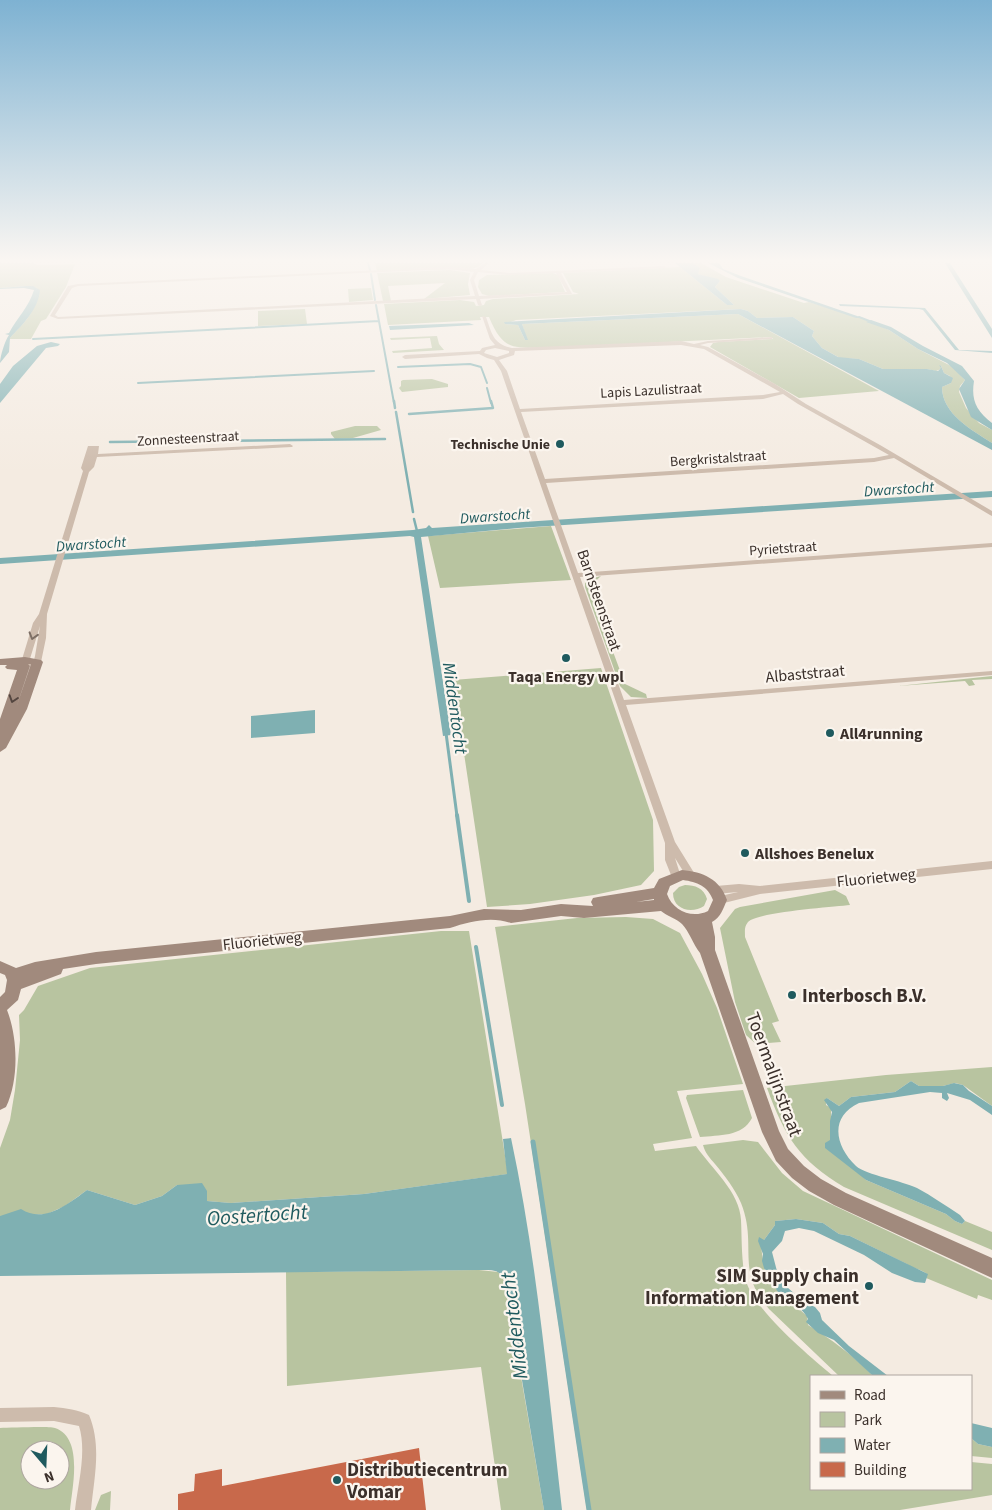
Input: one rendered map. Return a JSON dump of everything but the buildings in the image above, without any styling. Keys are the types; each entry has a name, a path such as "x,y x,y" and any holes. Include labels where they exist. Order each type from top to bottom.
{"street":[{"path":"490,333 492,339 499,346 512,352 681,343 706,348 992,514"},
{"path":"696,345 708,342 770,338"},
{"path":"492,339 490,341 492,347"},
{"path":"482,353 492,347 499,346"},
{"path":"405,357 482,353 494,358 503,358 512,352"},
{"name":"Barnsteenstraat","path":"494,358 502,367 518,411 670,843 691,876"},
{"name":"Barnsteenstraat","path":"502,367 504,365 503,358"},
{"name":"Lapis Lazulistraat","path":"518,411 763,397 783,393"},
{"name":"Zonnesteenstraat","path":"95,456 290,446"},
{"path":"0,748 6,732 12,725 24,702 28,663 45,628 43,614 60,551 86,471 84,468 90,447 98,447 91,468 86,471"},
{"name":"Bergkristalstraat","path":"543,481 874,460 892,456"},
{"name":"Pyrietstraat","path":"576,575 992,545"},
{"path":"0,662 28,663"},
{"path":"0,668 28,663"},
{"name":"Albaststraat","path":"620,703 992,673"},
{"name":"Barnsteenstraat","path":"670,843 670,860 676,877"},
{"name":"Fluorietweg","path":"718,895 742,896 760,890 992,866"},
{"path":"691,876 708,882 718,895 716,911 704,919 687,920 669,912 661,899 667,881 676,877 691,876"},
{"name":"Fluorietweg","path":"10,976 75,962 128,954 450,922 486,923 519,915 561,910 584,912 661,899"},
{"name":"Toermalijnstraat","path":"704,919 708,937 707,950"},
{"name":"Toermalijnstraat","path":"687,920 697,938 707,950 771,1132 782,1155 789,1163 807,1179 840,1199 992,1268"},
{"path":"0,1007 12,995 10,976"},
{"path":"0,1012 6,1033 2,1049 4,1084 0,1102"},
{"path":"0,1415 61,1415 74,1416 84,1420 89,1429 89,1442 83,1510"}],"green space":[{"path":"14,333 34,333 31,339 9,339"},
{"path":"497,333 522,333 525,340 527,340 525,333 774,333 879,391 799,398 710,347 713,343 718,342 773,339 771,337 549,348 511,346"},
{"path":"813,333 894,333 918,349 953,367 965,380 960,386 959,392 966,408 979,423 992,430 992,443 960,420 947,405 943,397 942,387 951,383 950,376 944,373 941,366 941,369 936,371 927,369 883,369 859,359 840,358 822,348 812,336"},
{"path":"437,336 439,344 444,350 393,353 392,351 432,348 430,338 391,340 390,338"},
{"path":"432,379 448,384 448,387 402,392 399,388 403,380"},
{"path":"355,426 377,426 381,430 353,438 335,439 331,434 331,432"},
{"path":"551,526 571,580 440,588 428,536"},
{"path":"601,576 589,587 625,684 646,694 647,698 631,697 620,686 585,587 585,583 590,579"},
{"path":"601,668 653,820 654,871 641,885 594,895 530,904 487,907 453,680"},
{"path":"992,676 992,679 972,680 975,685 969,686 965,681 898,686"},
{"path":"685,885 696,887 704,892 707,899 704,906 689,910 680,907 676,903 673,893 679,887"},
{"path":"835,890 846,896 850,905 765,915 748,922 745,929 745,937 779,1021 772,1023 781,1042 756,1044 746,1035 735,1002 720,928 735,909 740,907"},
{"path":"626,917 653,919 680,933 702,974 717,1008 743,1084 677,1091 692,1138 653,1144 655,1151 696,1146 724,1181 736,1200 739,1210 744,1269 747,1284 753,1296 773,1321 832,1375 810,1375 810,1490 972,1490 972,1462 992,1464 992,1495 900,1510 587,1510 525,1104 495,927 577,918"},
{"path":"441,931 469,931 508,1174 364,1194 231,1203 207,1201 177,1185 162,1196 135,1205 87,1190 65,1206 47,1214 0,1216 0,1148 10,1120 15,1090 20,1040 19,1015 38,986 90,968"},
{"path":"992,1067 992,1106 963,1085 955,1083 943,1086 919,1086 911,1081 895,1092 851,1097 839,1106 827,1098 826,1105 831,1108 831,1140 866,1180 946,1214 962,1224 965,1221 992,1232 992,1250 844,1187 829,1177 795,1146 780,1120 767,1088 886,1075"},
{"path":"743,1090 752,1118 748,1124 742,1129 729,1134 700,1137 686,1098 687,1095"},
{"path":"743,1140 758,1142 782,1173 803,1191 992,1280 992,1300 978,1295 977,1299 926,1278 927,1274 922,1271 850,1236 839,1234 823,1223 796,1219 775,1221 775,1225 764,1240 762,1240 762,1257 767,1272 784,1301 790,1301 807,1316 808,1325 842,1348 872,1375 838,1375 769,1309 759,1295 750,1270 748,1232 741,1203 730,1183 706,1153 703,1145"},
{"path":"479,1270 498,1272 504,1278 544,1510 501,1510 481,1367 287,1386 286,1272"},
{"path":"51,1427 64,1433 69,1440 20,1440 20,1490 70,1490 70,1442 73,1453 74,1477 70,1510 0,1510 0,1428"},
{"path":"972,1439 978,1444 992,1447 992,1458 972,1456"},
{"path":"111,1491 110,1510 95,1510 101,1495"}],"water":[{"path":"14,333 10,338 9,352 0,363 9,335 5,334"},
{"path":"522,333 526,333 528,340 525,340"},
{"path":"774,333 813,333 812,336 822,348 838,357 859,359 883,369 927,369 938,371 941,368 939,365 941,366 944,373 953,378 951,383 942,387 943,397 947,405 960,420 992,443 992,450"},
{"path":"894,333 902,333 962,366 974,381 973,394 976,405 992,423 992,430 971,417 959,389 965,380 947,363 918,349"},
{"path":"942,333 946,333 959,350 992,351 992,353 955,350"},
{"path":"51,342 60,344 46,348 0,403 0,384 13,366 37,346"},
{"path":"992,491 992,497 518,528 421,537 451,735 443,736 414,537 0,564 0,558 413,530 426,528 429,525 432,528"},
{"path":"315,710 315,733 251,738 251,716"},
{"path":"911,1081 919,1086 943,1086 954,1083 963,1085 992,1106 992,1115 970,1100 947,1093 949,1098 947,1101 942,1098 942,1093 930,1092 859,1103 849,1109 839,1124 838,1132 843,1150 856,1166 861,1169 917,1188 934,1198 960,1215 965,1221 962,1224 946,1214 866,1180 825,1148 825,1143 830,1140 832,1112 824,1100 827,1098 839,1106 851,1097 895,1092"},
{"name":"Oostertocht","path":"511,1138 535,1277 562,1510 544,1510 506,1286 500,1273 490,1270 479,1270 0,1276 0,1216 21,1209 30,1213 47,1213 64,1206 87,1190 135,1205 162,1196 177,1185 202,1183 207,1191 207,1201 231,1203 364,1194 507,1174 503,1139"},
{"path":"796,1219 823,1223 839,1234 850,1236 928,1274 925,1283 915,1282 892,1273 864,1255 814,1231 799,1228 785,1231 782,1241 772,1252 778,1275 788,1288 804,1302 815,1307 820,1313 822,1320 849,1346 887,1375 872,1375 834,1340 818,1333 806,1322 808,1319 799,1308 791,1303 777,1299 779,1294 764,1268 763,1254 758,1241 759,1237 764,1240 775,1225 775,1221"},
{"path":"972,1423 992,1428 992,1447 978,1444 972,1439"}],"waterway":[{"path":"33,339 139,333"},
{"name":"Middentocht","path":"381,333 394,403"},
{"path":"398,367 470,364 481,367 487,383"},
{"path":"138,383 374,371"},
{"path":"487,388 491,403"},
{"name":"Middentocht","path":"394,401 395,408"},
{"path":"409,414 493,408 491,401"},
{"name":"Middentocht","path":"396,412 413,512"},
{"path":"110,442 385,439"},
{"name":"Middentocht","path":"414,519 417,531"},
{"name":"Middentocht","path":"446,733 457,816"},
{"name":"Middentocht","path":"457,815 469,901"},
{"name":"Middentocht","path":"476,947 502,1105"},
{"name":"Middentocht","path":"533,1142 589,1510"}],"place":[{"name":"Technische Unie","path":"560,444"},
{"name":"Taqa Energy wpl","path":"566,658"},
{"name":"All4running","path":"830,733"},
{"name":"Allshoes Benelux","path":"745,853"},
{"name":"Interbosch B.V.","path":"792,995"},
{"name":"SIM Supply chain Information Management","path":"869,1286"},
{"name":"Distributiecentrum Vomar","path":"337,1480"}],"water label":[{"name":"Dwarstocht","path":"899,489"},
{"name":"Dwarstocht","path":"495,516"},
{"name":"Dwarstocht","path":"91,544"}]}
